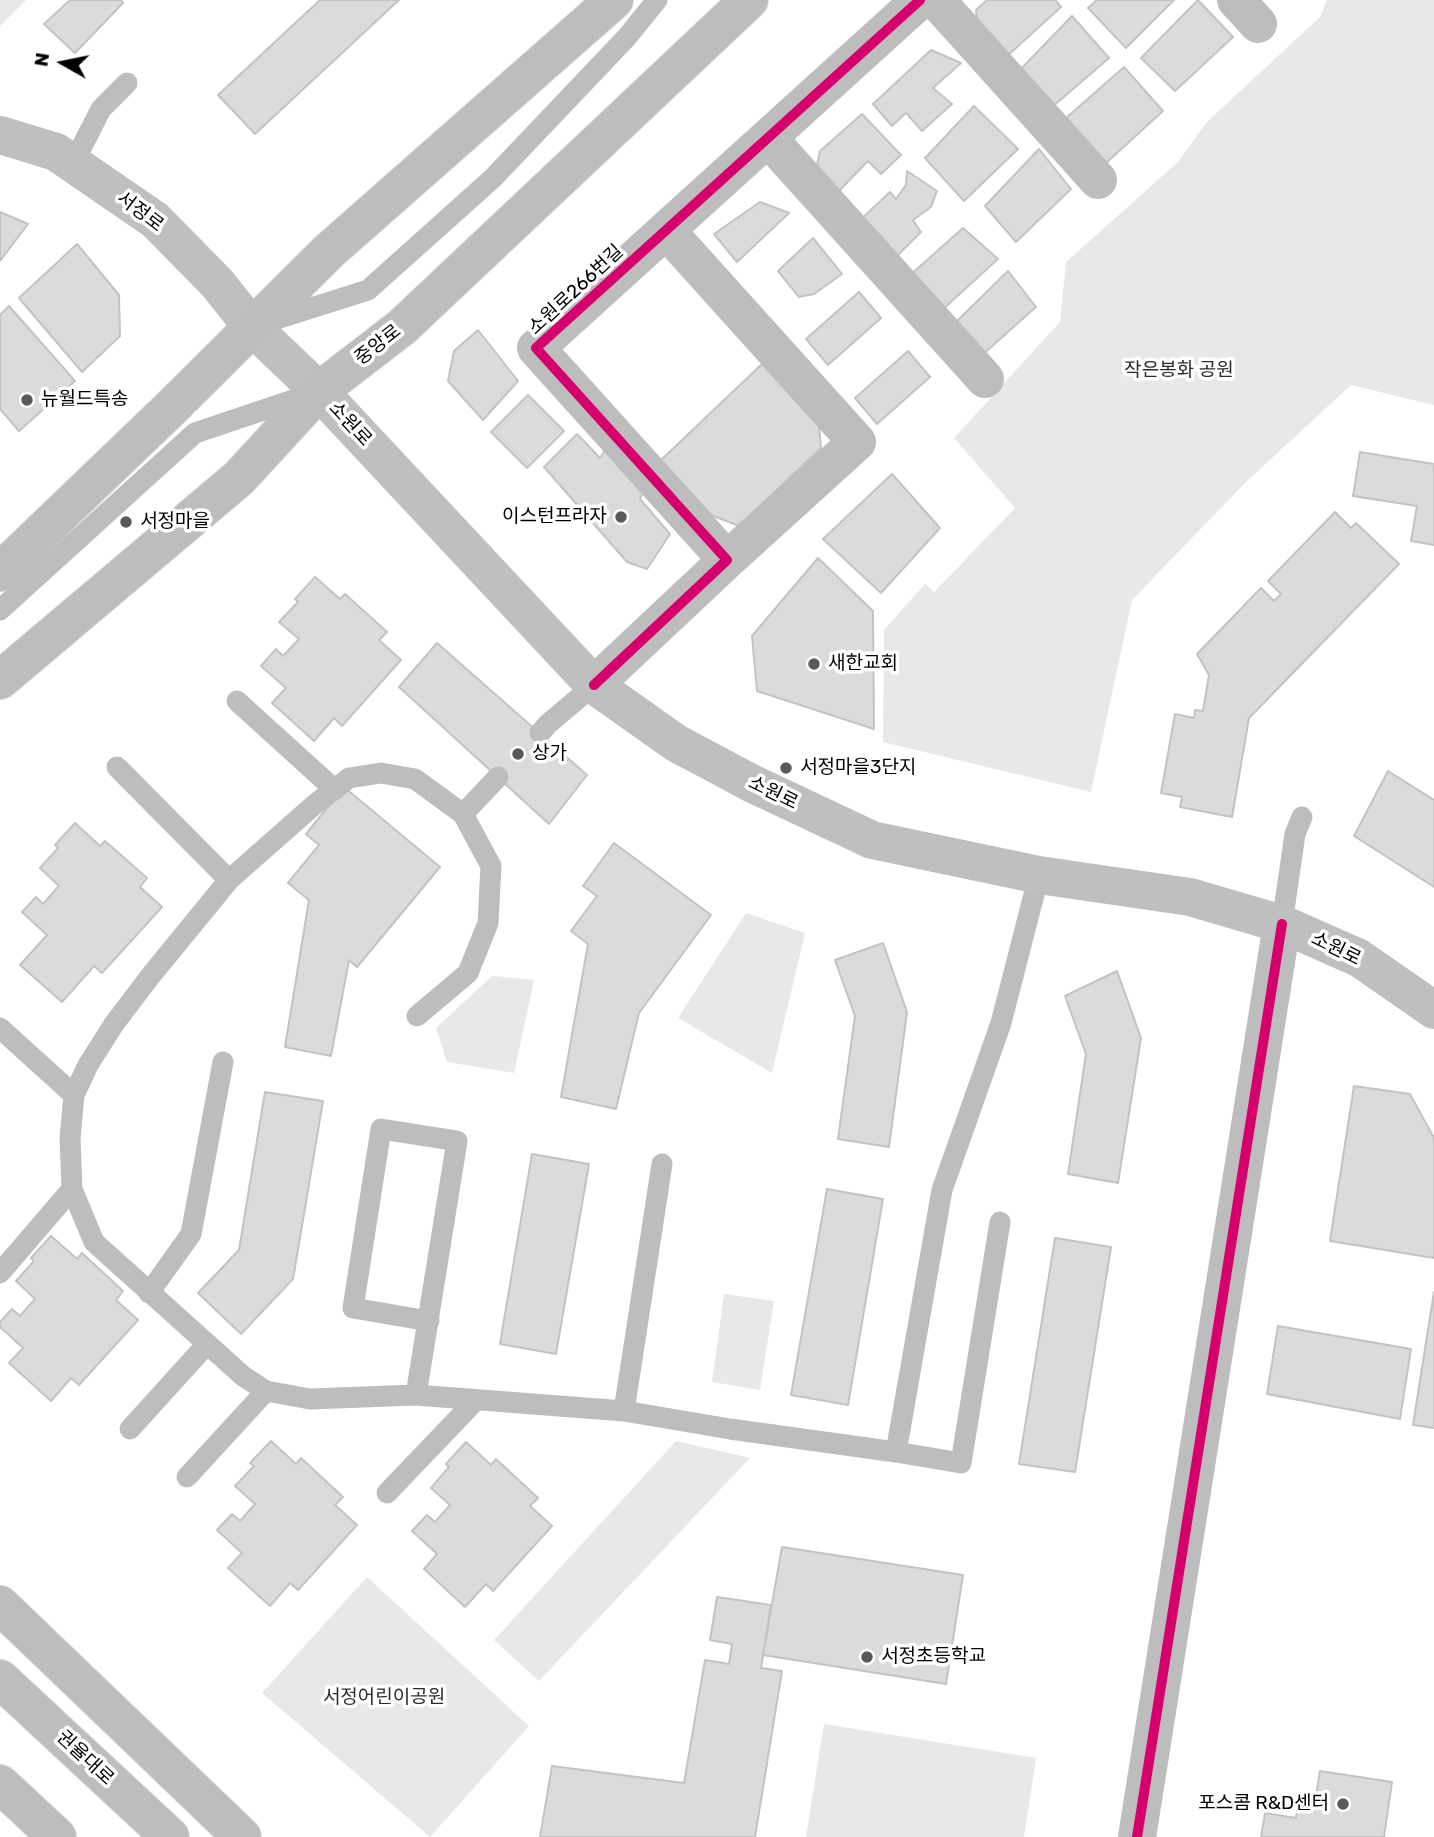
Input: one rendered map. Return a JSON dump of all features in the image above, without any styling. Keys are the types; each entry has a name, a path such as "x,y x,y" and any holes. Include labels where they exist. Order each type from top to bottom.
{"main road":[{"path":"0,572 330,251 614,0"},
{"name":"중앙로","path":"0,680 239,478 319,391 402,327 748,0"},
{"name":"소원로266번길","path":"727,560 536,348 920,0"},
{"path":"936,0 1098,180"},
{"name":"서정로","path":"0,135 56,152 155,220 217,283 253,327"},
{"path":"768,138 985,379"},
{"path":"594,685 857,442 666,230"},
{"name":"소원로","path":"253,327 319,391 594,685 676,743 751,783 872,840 1040,876 1190,897 1282,923 1359,958 1434,1010"},
{"path":"1137,1837 1282,923"},
{"path":"0,1605 242,1837"},
{"name":"권율대로","path":"0,1679 170,1837"},
{"path":"0,1784 57,1837"}],"lane":[{"path":"253,327 368,290 493,178 627,37 657,0"},
{"path":"73,164 101,109 127,83"},
{"path":"0,610 195,433 319,391"},
{"path":"540,733 594,685"},
{"path":"237,701 335,790"},
{"path":"117,767 229,880"},
{"path":"417,1016 468,973 488,923 491,866 463,814 415,779 381,773 349,778 229,880 114,1024 88,1065 74,1095 72,1189 94,1242 243,1376 266,1391 310,1399 416,1395 624,1411 961,1463 1000,1222"},
{"path":"463,814 498,777"},
{"path":"1282,923 1295,834 1301,817"},
{"path":"896,1452 942,1190 1001,1023 1040,876"},
{"path":"3,1038 74,1095"},
{"path":"149,1293 191,1234 223,1062"},
{"path":"416,1395 429,1321 457,1141 381,1129 353,1308 429,1321"},
{"path":"624,1411 662,1164"},
{"path":"0,1273 72,1189"},
{"path":"130,1429 207,1344"},
{"path":"187,1477 266,1391"},
{"path":"387,1493 476,1400"}],"green space":[{"path":"0,0 26,0 0,26"},
{"name":"작은봉화 공원","path":"1327,0 1434,0 1434,405 1351,385 1246,482 1132,600 1091,792 883,742 884,630 925,584 934,592 1015,508 954,438 1060,322 1066,262 1178,162 1207,122 1320,17"},
{"path":"746,913 805,933 772,1073 678,1018"},
{"path":"492,976 534,980 514,1073 447,1062 436,1028"},
{"path":"724,1294 774,1301 760,1390 712,1382"},
{"path":"676,1441 750,1458 539,1681 494,1640"},
{"name":"서정어린이공원","path":"367,1577 529,1726 430,1837 262,1693"},
{"path":"824,1724 1036,1758 1024,1837 806,1837"}],"building":[{"path":"70,0 121,0 123,3 75,53 44,24"},
{"path":"320,0 399,0 255,134 218,95"},
{"path":"987,0 1055,0 1061,7 1005,58 978,34 976,10"},
{"path":"1097,0 1174,0 1126,48 1088,8"},
{"path":"1198,0 1233,37 1175,91 1141,58"},
{"path":"1072,16 1109,58 1051,108 1018,72"},
{"path":"931,50 961,63 933,88 952,104 922,131 906,113 892,126 873,104"},
{"path":"1124,67 1163,111 1106,163 1066,118"},
{"path":"974,106 1018,149 964,201 925,158"},
{"path":"862,114 901,155 881,174 868,161 835,195 816,170 820,151"},
{"path":"1039,149 1071,189 1016,242 985,206"},
{"path":"907,171 937,191 931,207 913,220 921,232 893,260 858,222 890,192 896,199 906,185"},
{"path":"760,202 789,213 737,262 714,234"},
{"path":"0,212 28,224 0,261"},
{"path":"963,228 998,259 941,311 908,277"},
{"path":"813,238 842,274 814,294 799,297 778,271"},
{"path":"77,244 119,295 120,336 82,372 19,298"},
{"path":"1008,271 1036,307 981,356 955,323"},
{"path":"859,292 881,318 828,365 806,339"},
{"path":"9,306 75,381 19,431 0,409 0,315"},
{"path":"478,330 518,381 483,420 448,381 454,351"},
{"path":"908,351 930,377 877,424 855,398"},
{"path":"762,364 819,426 821,448 739,526 711,515 661,460"},
{"path":"528,395 564,431 527,468 491,432"},
{"name":"이스턴프라자","path":"577,434 600,458 608,445 645,487 640,499 670,534 647,569 627,562 544,467"},
{"path":"1360,452 1434,464 1434,545 1411,541 1417,506 1353,496"},
{"path":"892,474 940,528 881,593 823,539"},
{"path":"1335,512 1351,528 1356,523 1399,564 1249,718 1232,817 1180,807 1182,797 1161,793 1175,714 1194,718 1195,710 1203,711 1209,675 1197,654 1261,588 1274,601 1281,594 1268,581"},
{"name":"새한교회","path":"818,558 873,611 874,729 757,691 752,636"},
{"path":"315,577 340,599 345,594 387,632 379,640 401,660 342,726 334,718 314,741 272,703 286,688 261,666 276,649 283,656 299,639 279,622 298,602 295,599"},
{"name":"상가","path":"437,643 587,775 549,824 399,687"},
{"path":"1388,771 1434,800 1434,887 1354,836"},
{"path":"344,787 440,867 357,967 349,960 331,1056 285,1047 309,900 288,883 319,845 306,834"},
{"path":"75,823 100,846 105,841 147,878 140,887 162,907 102,973 94,966 62,1002 20,965 47,935 22,912 36,897 43,904 59,886 40,868 58,848 55,845"},
{"path":"614,843 711,915 639,1013 616,1109 561,1097 588,944 571,931 597,896 583,886"},
{"path":"883,943 907,1012 889,1147 838,1139 855,1016 835,960"},
{"path":"1117,971 1141,1038 1118,1183 1068,1174 1086,1054 1065,996"},
{"path":"1354,1086 1410,1094 1434,1138 1434,1258 1330,1241"},
{"path":"265,1092 323,1101 293,1279 241,1334 198,1293 239,1250"},
{"path":"532,1154 589,1164 556,1354 500,1344"},
{"path":"827,1189 883,1199 848,1405 791,1395"},
{"path":"51,1236 77,1259 82,1253 123,1291 116,1300 138,1320 79,1385 71,1378 51,1401 9,1363 23,1348 0,1327 0,1322 12,1309 20,1316 35,1299 16,1281 34,1261 31,1258"},
{"path":"1055,1238 1111,1247 1075,1472 1019,1464"},
{"path":"1434,1292 1434,1428 1413,1425"},
{"path":"1278,1326 1411,1349 1400,1419 1267,1394"},
{"path":"271,1441 296,1464 301,1458 343,1497 335,1505 357,1525 298,1590 290,1583 270,1606 228,1568 242,1553 217,1530 232,1514 240,1521 255,1504 235,1486 254,1466 250,1463"},
{"path":"466,1442 491,1465 496,1459 538,1498 530,1506 552,1526 493,1591 486,1584 465,1607 424,1569 437,1554 412,1531 427,1515 435,1522 450,1505 431,1488 449,1467 446,1464"},
{"path":"782,1547 963,1575 946,1684 763,1655"},
{"path":"717,1597 771,1605 761,1668 782,1671 755,1837 540,1837 552,1766 684,1783 705,1660 729,1664 732,1644 710,1640"},
{"name":"포스콤 R&D센터","path":"1320,1771 1392,1782 1384,1837 1261,1837 1265,1813 1296,1818 1299,1793 1316,1796"}],"cycle path":[{"path":"594,685 727,560 536,348 920,0"},
{"path":"1137,1837 1282,924"}],"place":[{"name":"뉴월드특송","path":"27,400"},
{"name":"이스턴프라자","path":"621,517"},
{"name":"서정마을","path":"126,522"},
{"name":"새한교회","path":"814,664"},
{"name":"상가","path":"518,754"},
{"name":"서정마을3단지","path":"786,768"},
{"name":"서정초등학교","path":"867,1657"},
{"name":"포스콤 R&D센터","path":"1343,1804"}]}
